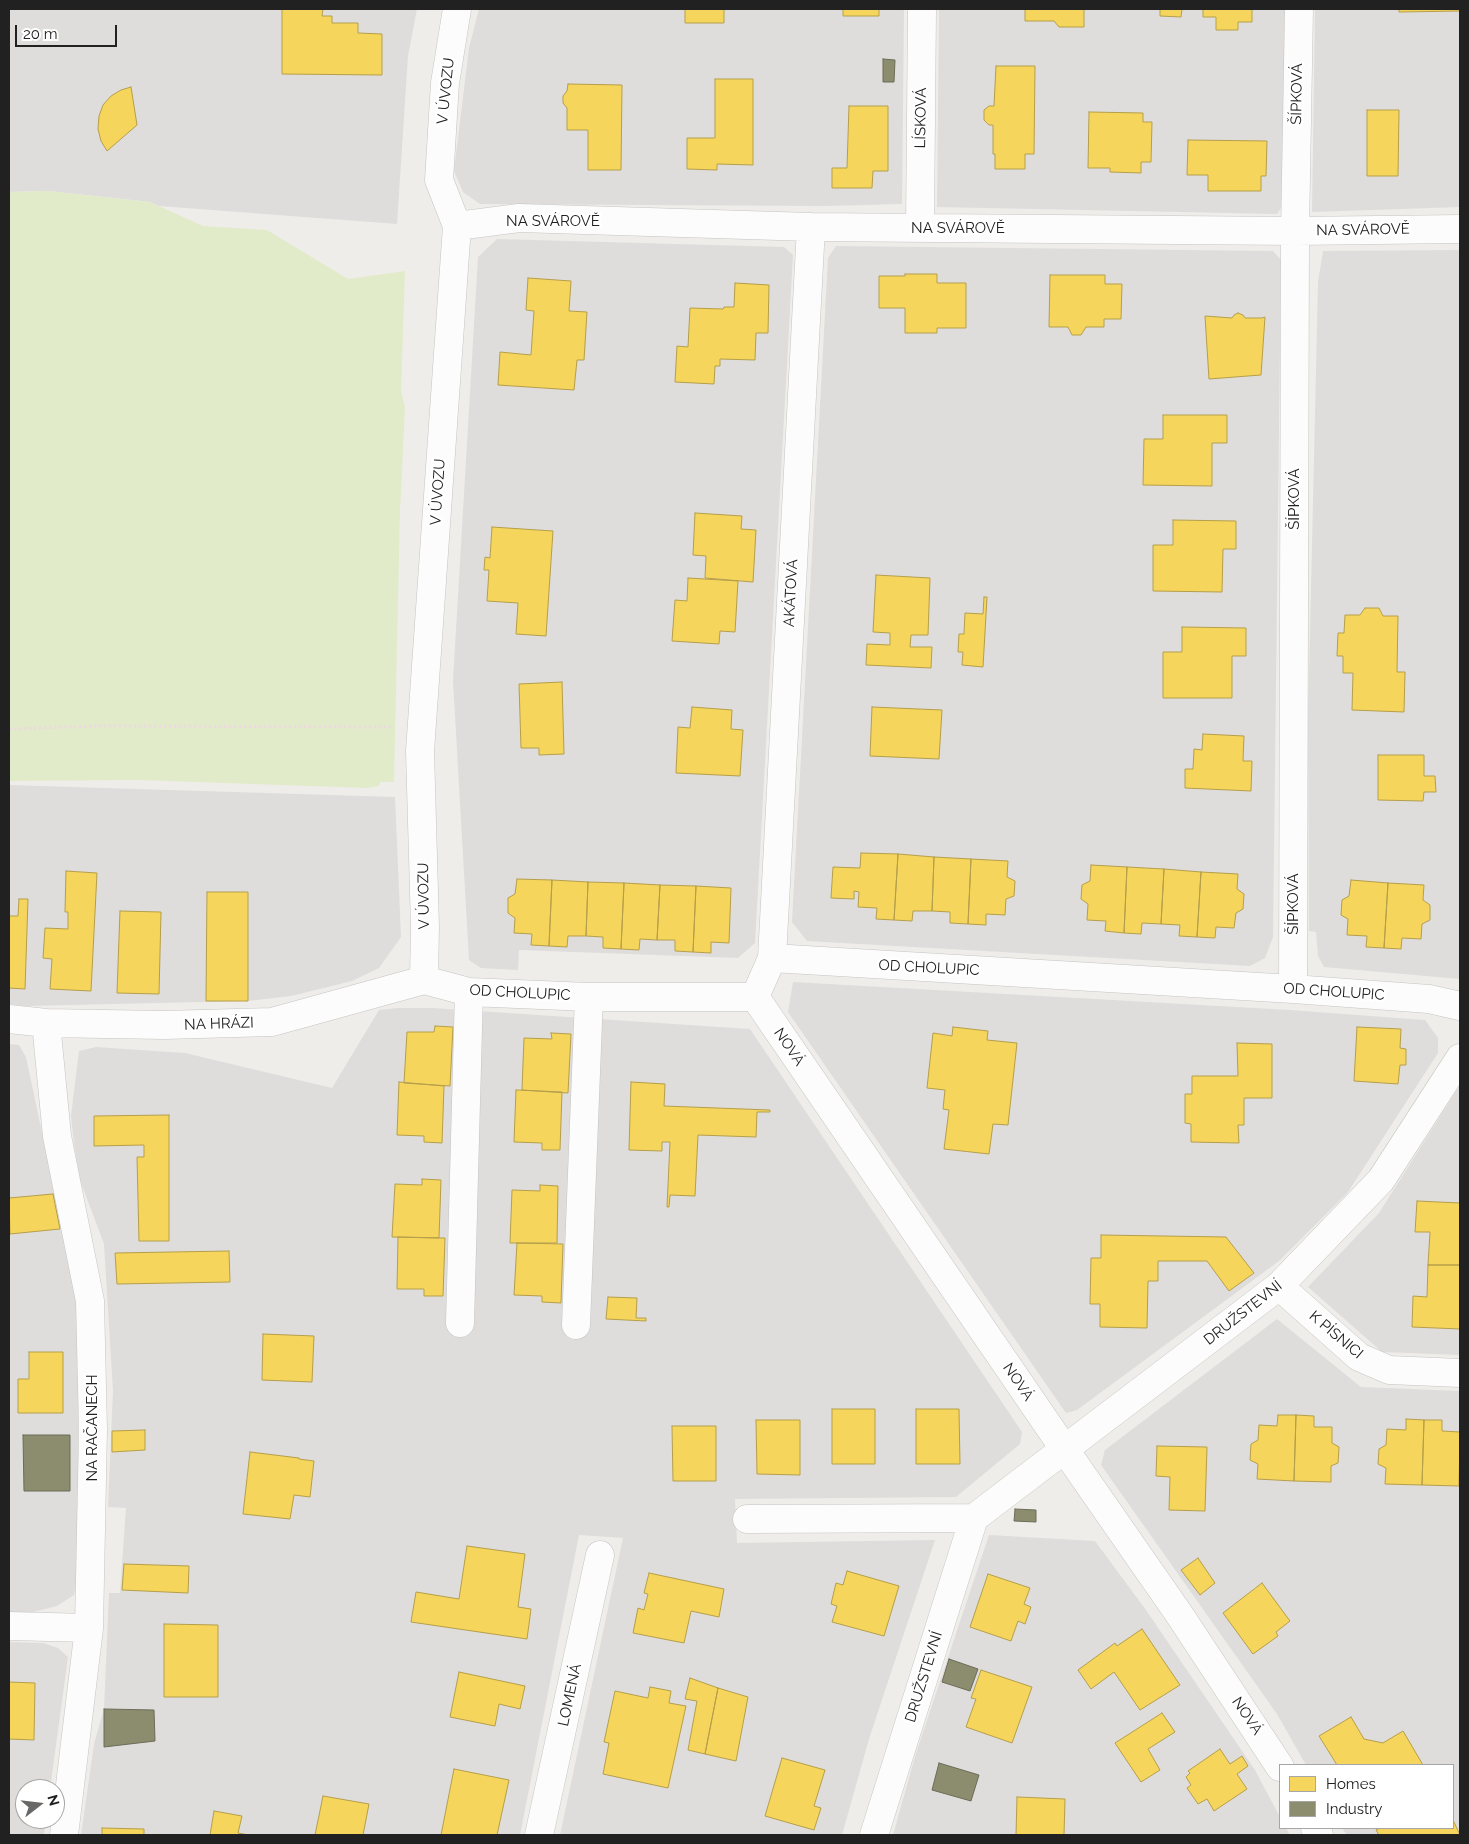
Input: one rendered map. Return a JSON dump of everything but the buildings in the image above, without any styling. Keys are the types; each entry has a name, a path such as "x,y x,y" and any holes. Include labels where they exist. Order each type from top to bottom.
{"street":[{"name":"V ÚVOZU","path":"424,980 425,927 420,751 457,226 439,180 445,83 457,9"},
{"name":"LÍSKOVÁ","path":"920,227 922,9"},
{"name":"ŠÍPKOVÁ","path":"1293,989 1295,231 1299,9"},
{"name":"NA SVÁROVĚ","path":"457,226 519,218 811,227 1295,231 1460,229"},
{"name":"AKÁTOVÁ","path":"772,958 811,227"},
{"name":"OD CHOLUPIC","path":"772,958 1293,989 1429,999 1460,1006"},
{"path":"755,997 772,958"},
{"name":"OD CHOLUPIC","path":"424,980 469,992 590,997 755,997"},
{"name":"NA HRÁZI","path":"9,1019 46,1022 164,1025 272,1022 424,980"},
{"path":"460,1323 469,992"},
{"path":"576,1325 590,997"},
{"name":"NOVÁ","path":"755,997 1179,1614 1279,1765"},
{"name":"NA RAČANECH","path":"46,1022 58,1136 90,1301 93,1429 89,1628 64,1835"},
{"name":"DRUŽSTEVNÍ","path":"874,1835 974,1518 1279,1286 1381,1180 1460,1058"},
{"name":"K PÍSNICI","path":"1279,1286 1359,1358 1389,1370 1460,1373"},
{"path":"747,1519 974,1518"},
{"name":"LOMENÁ","path":"539,1835 600,1555"},
{"path":"9,1626 89,1628"}],"path":[{"path":"9,729 95,726 422,728"}],"shaded area":[{"path":"9,9 417,9 408,56 397,224 159,206 150,202 48,191 9,192"},
{"path":"479,9 904,9 902,204 825,206 480,204 463,192 454,171 469,48"},
{"path":"939,9 1285,9 1283,205 1277,214 937,207"},
{"path":"1315,9 1460,9 1460,207 1312,212"},
{"path":"497,239 784,247 793,255 755,943 738,958 519,950 518,970 481,968 469,960 453,680 478,257"},
{"path":"836,246 1273,251 1281,260 1273,937 1265,958 1250,966 807,941 792,922 828,258"},
{"path":"1460,250 1460,979 1324,967 1318,956 1316,932 1309,931 1308,720 1318,282 1323,251"},
{"path":"9,785 395,797 401,937 379,968 352,981 291,996 248,1001 25,1006 9,1004"},
{"path":"793,982 1290,1010 1425,1020 1438,1038 1438,1053 1348,1192 1279,1261 1077,1410 1066,1413 788,1012"},
{"path":"432,1008 750,1029 1022,1432 1020,1444 956,1497 735,1499 737,1543 935,1540 869,1739 842,1835 560,1835 623,1538 579,1535 520,1835 81,1835 94,1744 104,1709 109,1593 120,1593 126,1508 108,1507 113,1391 104,1244 80,1180 74,1144 71,1116 79,1051 96,1047 185,1053 332,1088 379,1010"},
{"path":"9,1044 19,1045 26,1057 78,1303 78,1576 74,1595 57,1606 29,1613 9,1612"},
{"path":"1460,1085 1460,1355 1382,1352 1308,1287 1379,1213"},
{"path":"1277,1319 1361,1387 1460,1391 1460,1835 1347,1835 1343,1829 1454,1829 1454,1764 1305,1764 1277,1714 1101,1465 1105,1450"},
{"path":"989,1535 1095,1541 1146,1610 1255,1770 1279,1815 1279,1829 1287,1829 1290,1835 893,1835 916,1753"},
{"path":"9,1642 43,1643 58,1648 68,1657 51,1779 15,1779 15,1829 45,1829 44,1835 9,1835"}],"green space":[{"path":"48,191 150,202 203,226 267,230 348,279 405,271 401,391 405,407 400,511 394,782 380,782 379,786 367,788 137,780 9,781 9,192"}]}
